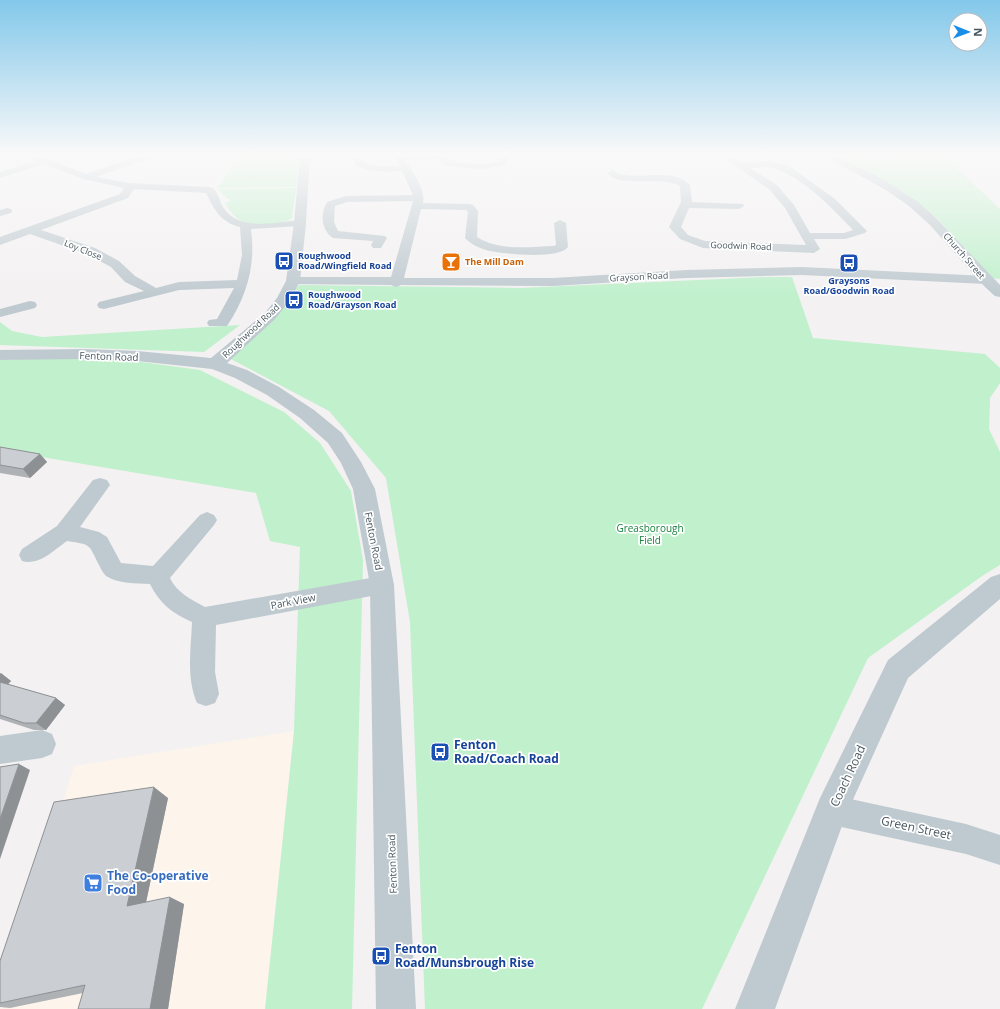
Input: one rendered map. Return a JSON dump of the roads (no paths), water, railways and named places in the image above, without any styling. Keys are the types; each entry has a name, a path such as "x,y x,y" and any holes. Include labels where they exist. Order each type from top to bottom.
{"street":[{"path":"3,238 107,202"},
{"path":"216,202 220,211 232,222 245,226 300,223"},
{"name":"Roughwood Road","path":"215,364 270,316 284,299 293,281 302,202"},
{"path":"337,202 331,204 329,208 329,229 332,233 337,236 381,238 377,245"},
{"path":"396,283 418,202"},
{"path":"419,202 469,207 473,211 471,238 488,248 554,250 562,247 563,242 560,223"},
{"path":"786,202 814,249 831,272"},
{"path":"807,236 845,236 861,231 832,202"},
{"name":"Church Street","path":"909,202 923,212 944,232 986,280 1000,293"},
{"path":"686,205 739,206"},
{"name":"Goodwin Road","path":"686,205 675,227 684,237 703,244 814,249"},
{"path":"214,323 222,322 242,284 247,271 249,248 245,226"},
{"name":"Loy Close","path":"29,230 91,251 114,264 130,279 144,285 152,291"},
{"name":"Grayson Road","path":"293,281 396,283 553,282 686,274 831,272 986,280"},
{"path":"104,305 152,291 179,286 221,283 242,284"},
{"path":"4,315 30,305"},
{"name":"Fenton Road","path":"0,355 85,354 137,356 215,364 241,374 273,391 307,414 336,438 351,462 364,489 382,584 396,1009"},
{"path":"30,555 64,532 100,485"},
{"path":"158,576 207,520"},
{"path":"64,532 87,537 99,542 104,550 109,564 117,571 158,576"},
{"path":"158,576 160,586 169,595 186,609 204,618 198,682"},
{"name":"Park View","path":"204,618 382,584"},
{"name":"Coach Road","path":"756,1009 832,810 898,669 1000,584"},
{"path":"0,750 42,744"},
{"name":"Green Street","path":"832,810 966,839 1000,850"}],"place":[{"name":"Roughwood Road/Wingfield Road","path":"284,261"},
{"name":"The Mill Dam","path":"451,262"},
{"name":"Graysons Road/Goodwin Road","path":"849,263"},
{"name":"Roughwood Road/Grayson Road","path":"294,300"},
{"name":"Fenton Road/Coach Road","path":"440,752"},
{"name":"The Co-operative Food","path":"93,883"},
{"name":"Fenton Road/Munsbrough Rise","path":"381,956"}],"park label":[{"name":"Greasborough Field","path":"650,534"}]}
